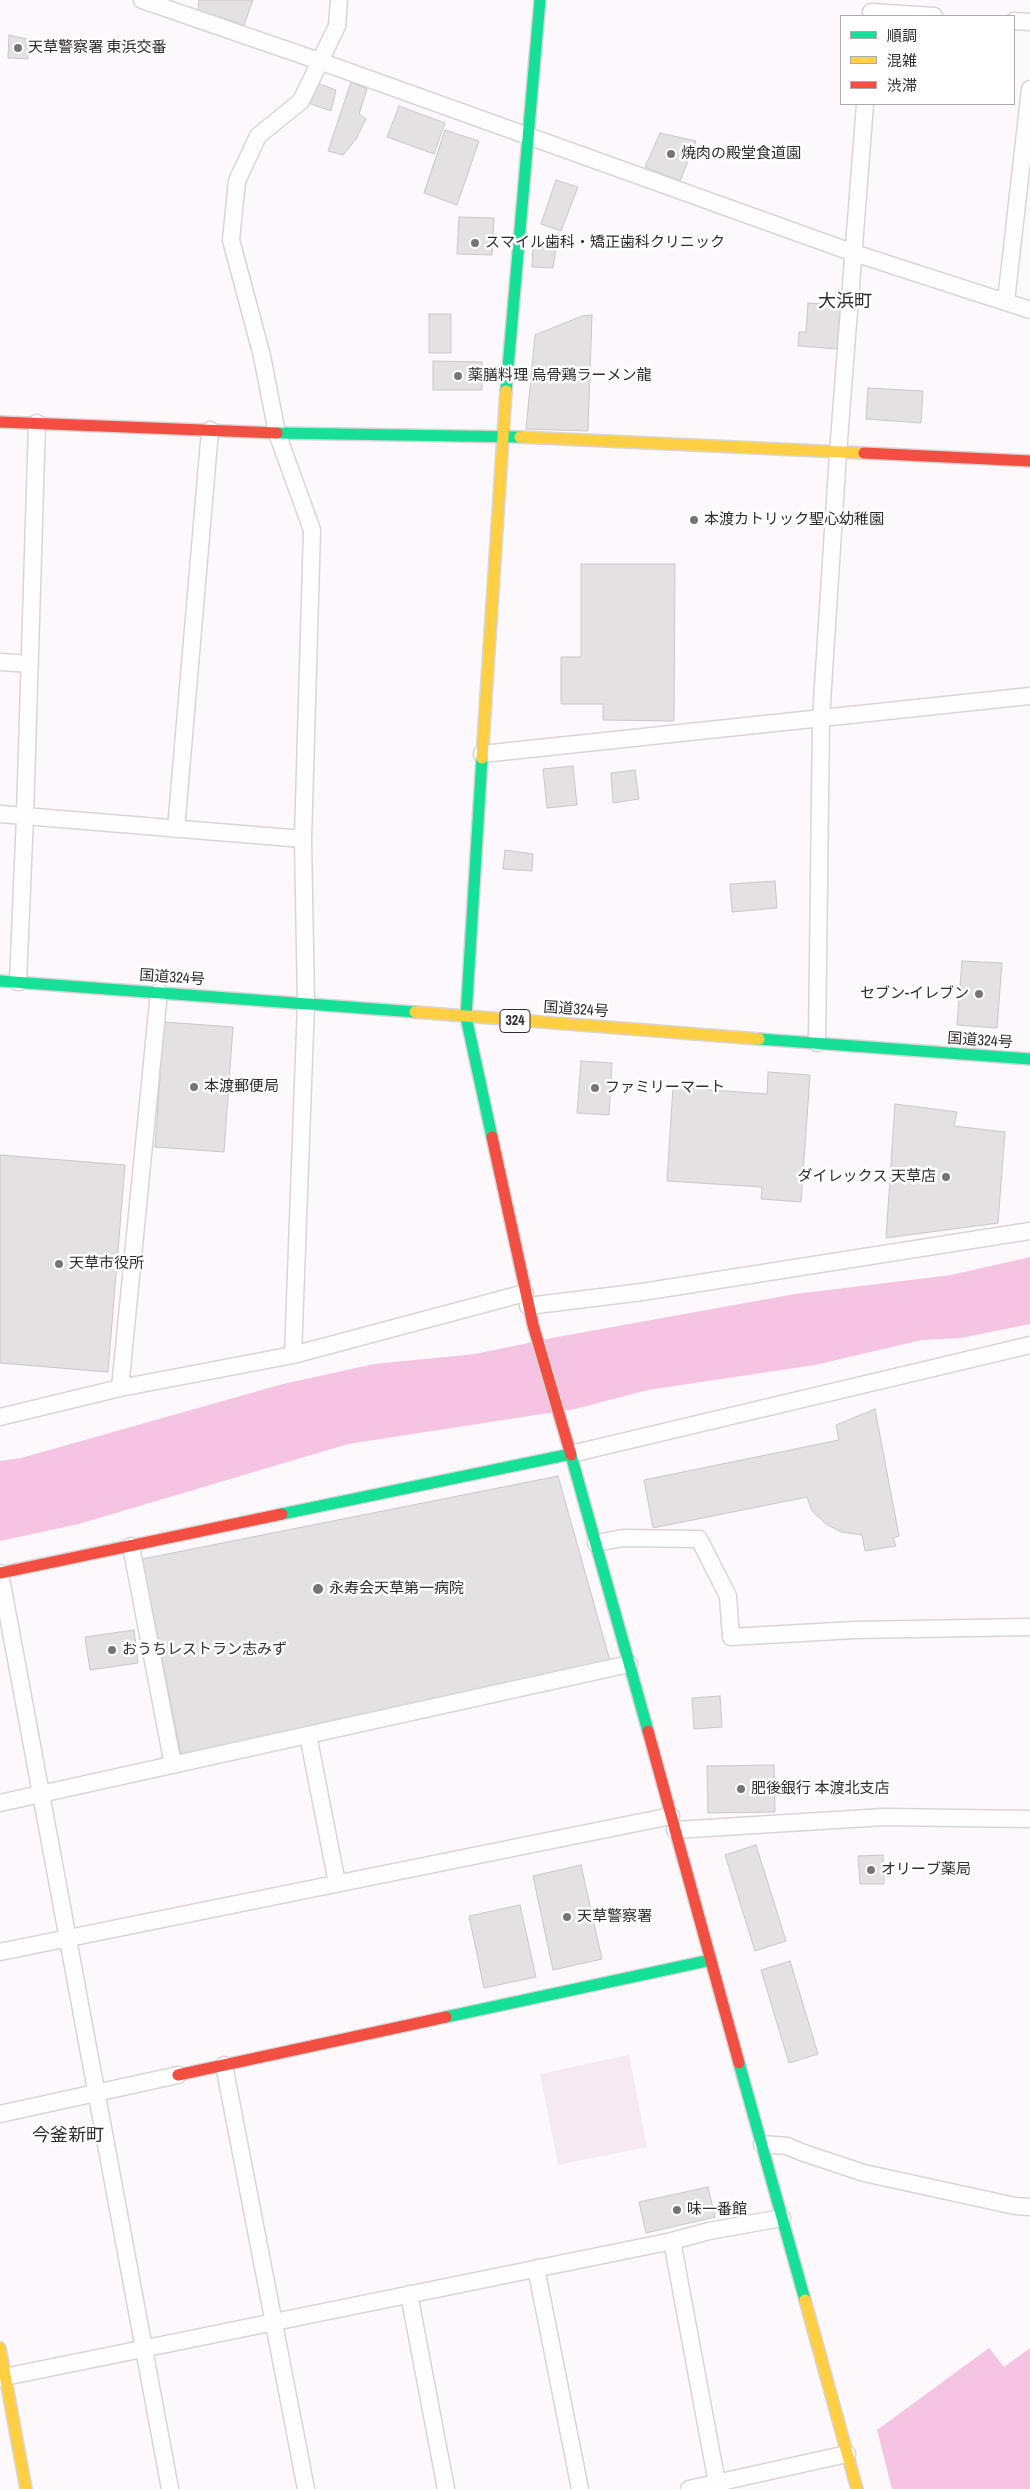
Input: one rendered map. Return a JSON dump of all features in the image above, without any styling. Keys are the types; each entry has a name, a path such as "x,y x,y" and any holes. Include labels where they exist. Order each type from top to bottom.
{"main road":[{"path":"540,0 530,136 502,436 466,1017 533,1324 596,1543 857,2489"},
{"path":"0,422 278,433 502,436 1030,462"},
{"name":"国道324号","path":"0,980 1030,1060"},
{"path":"0,1573 571,1454"},
{"path":"178,2075 711,1960"},
{"path":"0,2348 3,2378 26,2489"}],"street":[{"path":"142,0 322,62 854,253 1030,310"},
{"path":"293,1355 306,1003 303,839 312,530 278,433 262,356 231,240 237,181 258,136 301,101 322,62 337,26 339,0"},
{"path":"871,10 924,15"},
{"path":"1015,21 1030,22"},
{"path":"1006,301 1030,89"},
{"path":"817,1043 821,718 838,453 865,105"},
{"path":"18,982 37,423"},
{"path":"176,829 210,430"},
{"path":"0,662 30,664"},
{"path":"482,754 1030,696"},
{"path":"0,814 303,839"},
{"path":"120,1388 160,992"},
{"path":"0,1417 120,1388 293,1355 527,1300 642,1292 1030,1231"},
{"path":"571,1454 1030,1345"},
{"path":"596,1543 623,1538 698,1539 728,1596 731,1637 854,1630 1030,1627"},
{"path":"131,1546 173,1765"},
{"path":"0,1573 170,2489"},
{"path":"0,1803 629,1664"},
{"path":"308,1735 337,1884"},
{"path":"0,1952 337,1884 673,1823 884,1817 1030,1819"},
{"path":"224,2065 306,2489"},
{"path":"0,2114 178,2075"},
{"path":"762,2144 788,2146 864,2173 1015,2206 1030,2207"},
{"path":"3,2378 672,2240 709,2230 782,2218"},
{"path":"672,2240 717,2483"},
{"path":"536,2268 580,2489"},
{"path":"409,2294 446,2489"},
{"path":"689,2489 847,2454"}],"shaded area":[{"path":"1030,1257 1030,1324 961,1338 922,1340 815,1365 648,1390 575,1409 348,1444 79,1524 0,1541 0,1461 21,1458 283,1384 374,1364 475,1354 557,1337 795,1294 951,1275"},
{"path":"629,2055 647,2147 558,2165 540,2074"},
{"path":"989,2348 1004,2367 1030,2348 1030,2489 892,2489 877,2430"}],"building":[{"path":"199,0 253,0 244,25 198,10"},
{"name":"天草警察署 東浜交番","path":"9,35 27,39 28,59 8,58"},
{"path":"351,82 367,89 359,114 366,119 356,139 343,155 328,151"},
{"path":"317,83 336,90 331,111 305,102"},
{"path":"399,106 445,123 434,154 387,137"},
{"path":"445,130 479,141 457,205 424,193"},
{"name":"焼肉の殿堂食道園","path":"660,133 696,141 680,181 645,167"},
{"path":"556,180 578,187 561,231 541,224"},
{"name":"スマイル歯科・矯正歯科クリニック","path":"459,217 494,218 492,255 457,254"},
{"path":"533,244 556,247 553,268 532,267"},
{"path":"808,303 840,305 837,349 798,346 799,332 806,332"},
{"path":"429,314 451,314 451,353 429,353"},
{"path":"592,315 588,431 526,429 535,335 582,316"},
{"name":"薬膳料理 烏骨鶏ラーメン龍","path":"433,361 482,362 482,390 433,390"},
{"path":"868,388 923,391 921,423 866,419"},
{"path":"581,564 675,564 674,721 603,720 603,704 561,704 561,657 581,657"},
{"path":"573,766 577,805 547,808 543,769"},
{"path":"635,770 639,799 613,803 611,773"},
{"path":"505,850 533,854 532,871 503,869"},
{"path":"775,881 777,908 732,912 730,884"},
{"name":"セブン-イレブン","path":"962,961 1002,963 997,1028 957,1025"},
{"name":"本渡郵便局","path":"164,1022 233,1027 224,1152 155,1147"},
{"name":"ファミリーマート","path":"581,1061 612,1063 609,1115 577,1113"},
{"path":"768,1072 810,1075 801,1202 761,1199 762,1187 667,1181 673,1087 767,1094"},
{"name":"ダイレックス 天草店","path":"895,1104 957,1112 954,1126 1005,1132 998,1223 886,1238"},
{"name":"天草市役所","path":"0,1155 125,1165 108,1372 0,1363"},
{"path":"875,1409 899,1536 893,1538 896,1546 865,1551 862,1535 841,1532 826,1524 812,1511 807,1497 653,1528 644,1480 839,1440 836,1425"},
{"name":"永寿会天草第一病院","path":"558,1476 610,1661 181,1755 142,1559"},
{"name":"おうちレストラン志みず","path":"134,1630 138,1663 90,1670 85,1637"},
{"path":"720,1696 722,1727 694,1729 692,1698"},
{"name":"肥後銀行 本渡北支店","path":"774,1765 775,1812 708,1813 707,1766"},
{"path":"756,1845 786,1941 755,1951 725,1855"},
{"name":"オリーブ薬局","path":"883,1855 884,1884 860,1884 858,1856"},
{"name":"天草警察署","path":"581,1865 602,1959 553,1970 533,1876"},
{"path":"520,1905 536,1977 484,1988 469,1916"},
{"path":"790,1961 818,2054 789,2063 761,1970"},
{"name":"味一番館","path":"708,2187 715,2217 646,2233 639,2202"}],"traffic: fast":[{"path":"506,391 540,0"},
{"path":"277,433 520,437"},
{"path":"482,758 466,1017 492,1137"},
{"path":"0,981 415,1012"},
{"path":"759,1039 1030,1059"},
{"path":"282,1514 571,1454"},
{"path":"571,1455 648,1731"},
{"path":"446,2017 711,1960"},
{"path":"739,2063 805,2300"}],"traffic: slow":[{"path":"482,758 506,391"},
{"path":"520,437 864,453"},
{"path":"415,1012 759,1039"},
{"path":"805,2300 857,2489"},
{"path":"0,2348 26,2489"}],"traffic: jam":[{"path":"0,422 277,433"},
{"path":"864,453 1030,461"},
{"path":"492,1137 533,1325 571,1455"},
{"path":"0,1573 282,1514"},
{"path":"648,1731 739,2063"},
{"path":"178,2075 446,2017"}],"place":[{"name":"天草警察署 東浜交番","path":"18,48"},
{"name":"焼肉の殿堂食道園","path":"671,154"},
{"name":"スマイル歯科・矯正歯科クリニック","path":"475,243"},
{"name":"薬膳料理 烏骨鶏ラーメン龍","path":"458,376"},
{"name":"本渡カトリック聖心幼稚園","path":"694,520"},
{"name":"セブン-イレブン","path":"979,994"},
{"name":"本渡郵便局","path":"194,1087"},
{"name":"ファミリーマート","path":"595,1088"},
{"name":"ダイレックス 天草店","path":"946,1177"},
{"name":"天草市役所","path":"59,1264"},
{"name":"永寿会天草第一病院","path":"318,1589"},
{"name":"おうちレストラン志みず","path":"112,1650"},
{"name":"肥後銀行 本渡北支店","path":"741,1789"},
{"name":"オリーブ薬局","path":"871,1870"},
{"name":"天草警察署","path":"567,1917"},
{"name":"味一番館","path":"677,2210"}],"district":[{"name":"大浜町","path":"845,302"},
{"name":"今釜新町","path":"68,2136"}]}
